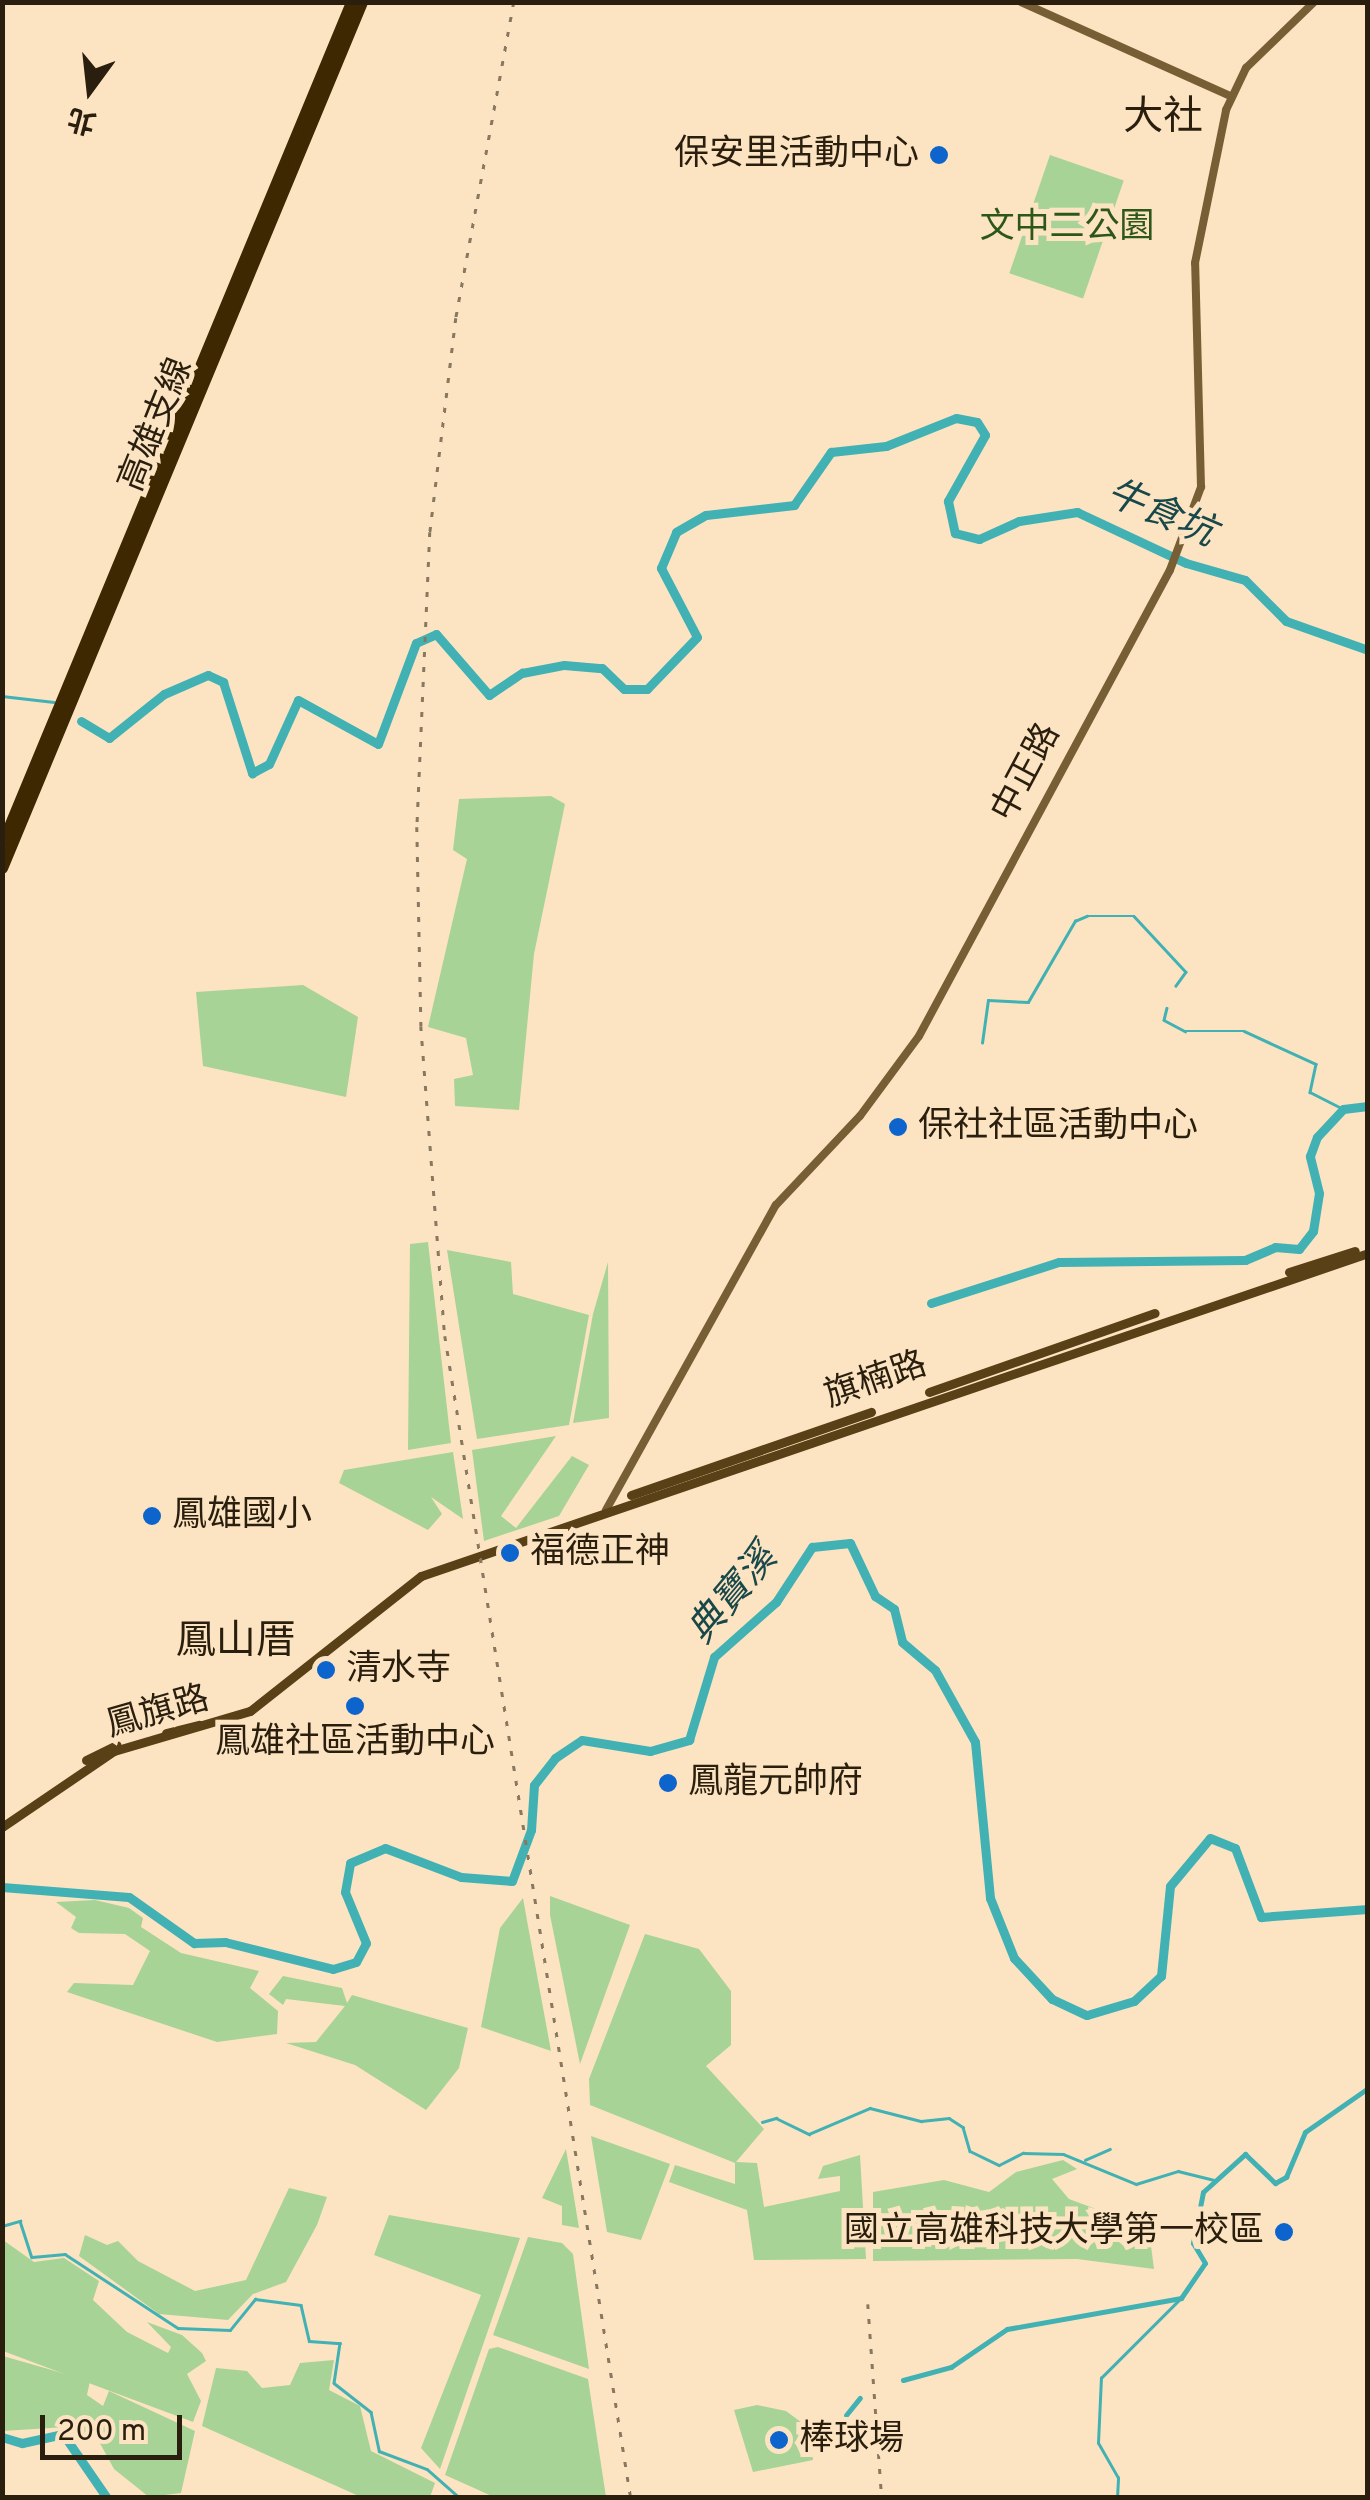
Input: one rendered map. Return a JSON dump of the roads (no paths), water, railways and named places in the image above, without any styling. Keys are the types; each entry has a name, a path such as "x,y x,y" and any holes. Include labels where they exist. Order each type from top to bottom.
{"highway":[{"name":"高雄支線","path":"2,844 351,2"},
{"name":"高雄支線","path":"2,868 362,2"}],"main road":[{"path":"1021,2 1232,97"},
{"name":"中正路","path":"605,1508 776,1205 860,1116 919,1036 1172,564 1201,487 1195,263 1232,97 1266,43 1314,2"},
{"name":"旗楠路","path":"406,1578 1368,1250"},
{"name":"旗楠路","path":"421,1576 605,1508"},
{"name":"鳳旗路","path":"2,1823 114,1751 250,1711 421,1576"},
{"name":"鳳旗路","path":"2,1823 106,1748 250,1705 406,1578"}],"waterway":[{"name":"牛食坑","path":"81,721 109,738 164,694 208,675 223,682 252,773 269,764 298,700 378,744 416,643 436,634 489,695 522,673 564,665 602,668 624,689 647,689 697,637 661,568 676,532 706,515 794,505 831,452 886,446 956,418 977,422 985,435 948,501 955,533 979,539 1019,521 1077,512 1186,563 1245,580 1286,621 1368,650"},
{"name":"牛食坑","path":"2,696 54,702"},
{"path":"982,1043 988,1000 1028,1002 1075,921 1087,916 1134,916 1186,972 1176,986"},
{"path":"1167,1008 1164,1020 1185,1031 1244,1031 1316,1064 1310,1092 1343,1109"},
{"path":"931,1303 1059,1262 1245,1260 1275,1247 1299,1249 1313,1231 1319,1193 1310,1156 1317,1137 1343,1109 1368,1106"},
{"name":"典寶溪","path":"2,1887 129,1897 194,1943 225,1942 333,1969 356,1962 366,1943 345,1892 350,1863 385,1848 461,1877 512,1881 531,1830 534,1785 555,1758 582,1740 650,1751 689,1740 714,1657 776,1602 812,1547 850,1543 875,1596 894,1609 902,1642 935,1670 975,1742 990,1898 1014,1958 1052,1999 1087,2015 1134,2001 1161,1976 1170,1886 1210,1838 1235,1848 1261,1917 1368,1909"},
{"path":"903,2380 951,2367 1007,2329 1181,2298 1205,2263 1193,2243 1203,2192 1245,2154 1275,2183 1286,2177 1305,2132 1368,2088"},
{"path":"762,2122 776,2118 809,2134 870,2108 921,2121 949,2118 963,2127 970,2151 999,2165 1023,2153 1063,2154 1136,2184 1178,2171 1214,2180"},
{"path":"1085,2160 1110,2149"},
{"path":"2,2226 20,2221 32,2257 65,2254 178,2328 230,2330 255,2299 301,2305 309,2341 340,2343 334,2383 371,2412 379,2451 427,2469 460,2498"},
{"path":"1117,2498 1118,2478 1098,2443 1101,2378 1181,2298"},
{"path":"846,2415 860,2398"},
{"path":"2,2437 22,2443 63,2434 107,2498"},
{"path":"2,2444 4,2437"}],"railway":[{"path":"514,2 456,318 430,532 417,827 421,1026 445,1336 631,2498"},
{"path":"868,2304 882,2498"}],"place":[{"name":"保安里活動中心","path":"939,155"},
{"name":"保社社區活動中心","path":"898,1127"},
{"name":"鳳雄國小","path":"152,1516"},
{"name":"福德正神","path":"510,1553"},
{"name":"清水寺","path":"326,1670"},
{"name":"鳳雄社區活動中心","path":"355,1706"},
{"name":"鳳龍元帥府","path":"668,1783"},
{"name":"國立高雄科技大學第一校區","path":"1284,2232"},
{"name":"棒球場","path":"779,2440"}],"district":[{"name":"大社","path":"1163,119"},
{"name":"鳳山厝","path":"236,1643"}],"park label":[{"name":"文中二公園","path":"1067,228"}]}
